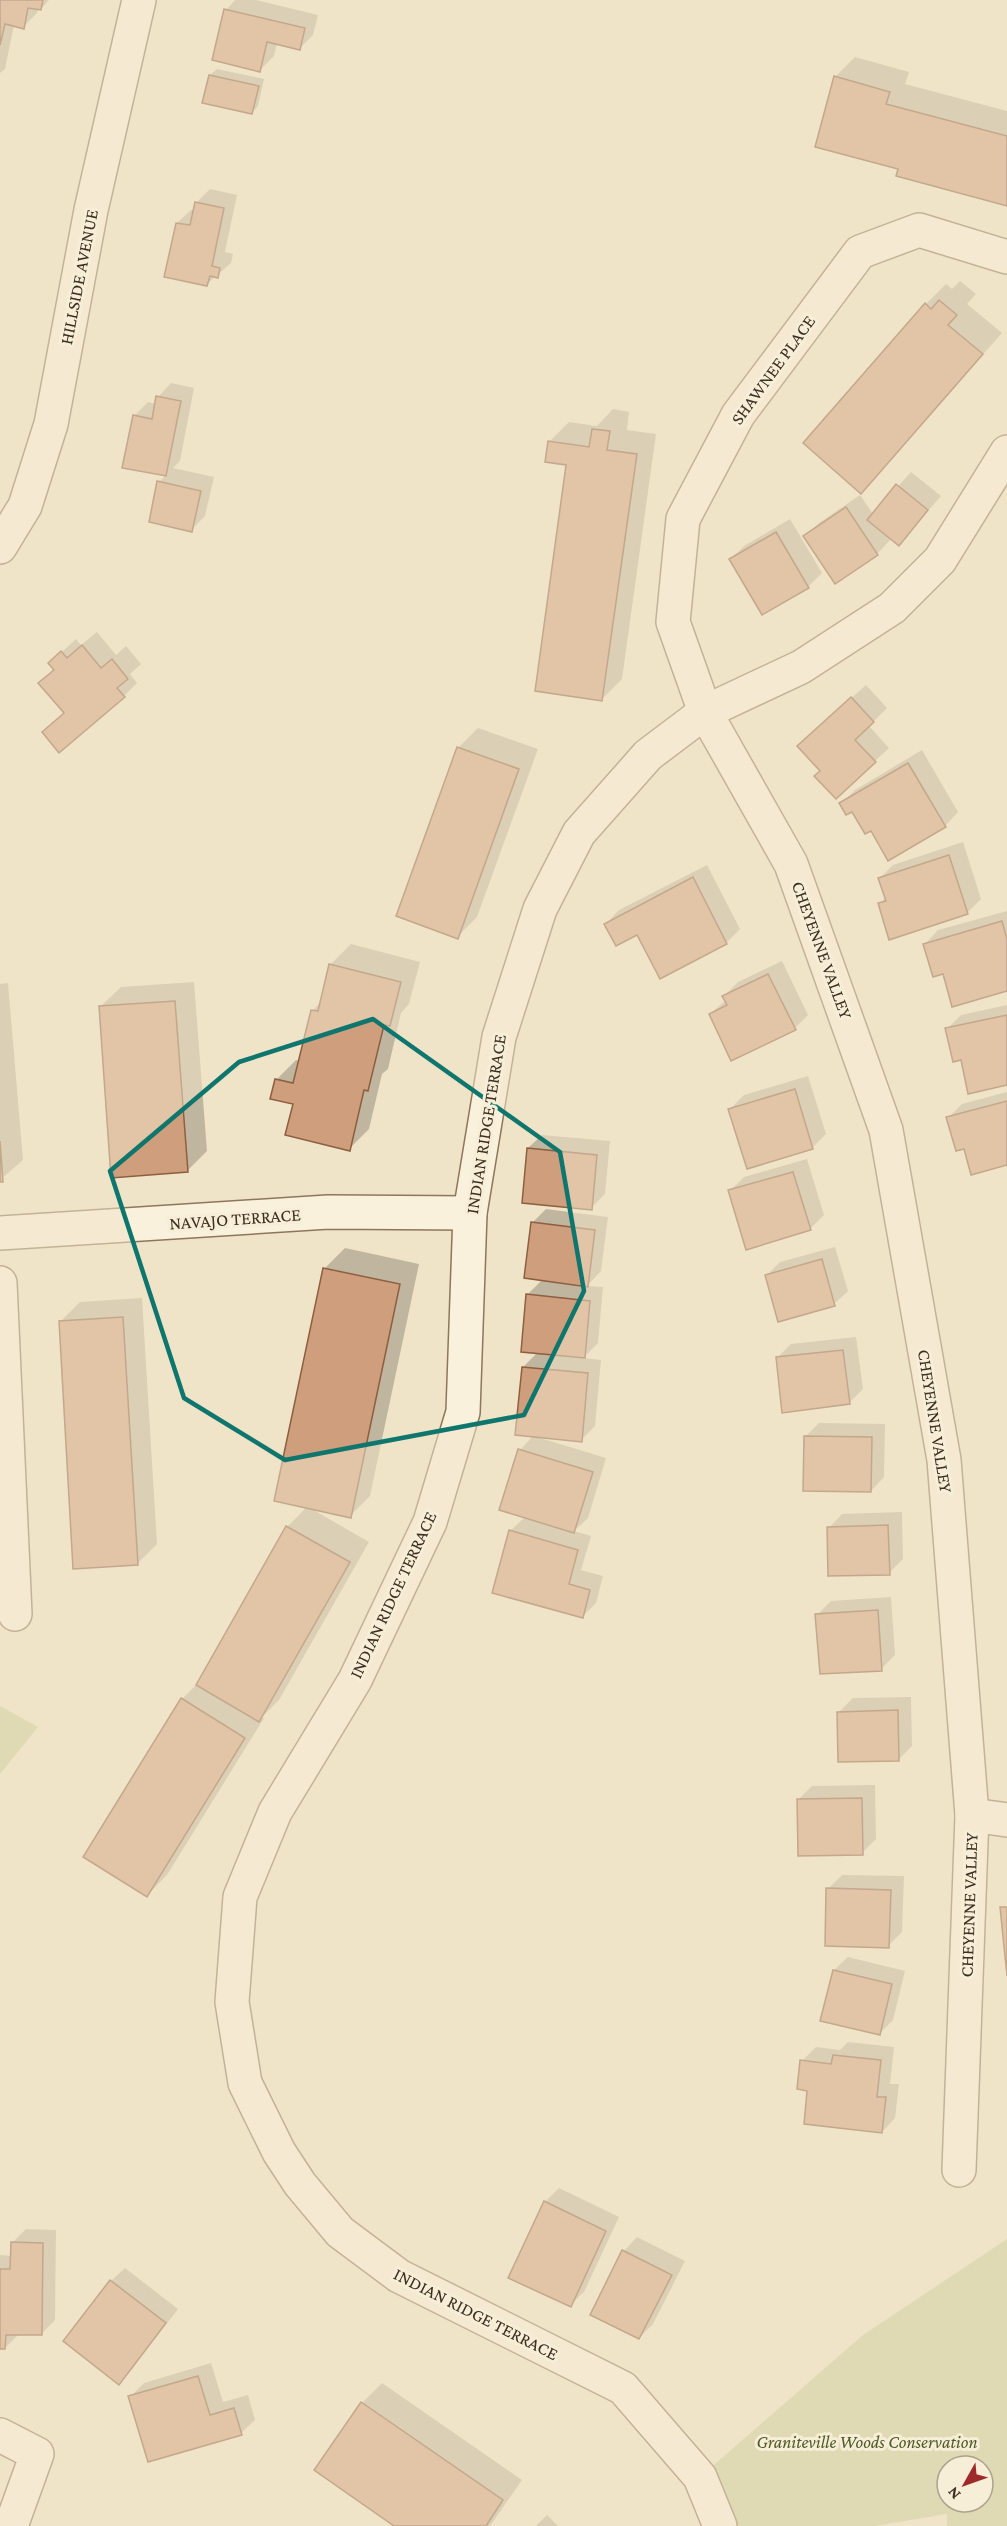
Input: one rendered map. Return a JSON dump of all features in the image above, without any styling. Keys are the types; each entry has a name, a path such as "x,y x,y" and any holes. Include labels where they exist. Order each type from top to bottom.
{"street":[{"name":"HILLSIDE AVENUE","path":"0,547 25,506 51,424 91,210 139,0"},
{"name":"SHAWNEE PLACE","path":"705,712 673,622 683,519 738,415 860,252 919,230 1007,257"},
{"name":"INDIAN RIDGE TERRACE","path":"720,2526 700,2477 623,2388 399,2276 340,2232 300,2184 279,2152 245,2084 232,2002 240,1897 275,1812 355,1680 430,1522 463,1412 470,1213 499,1037 540,909 579,833 648,755 705,712 801,667 892,608 940,560 1007,452"},
{"name":"CHEYENNE VALLEY","path":"705,712 791,864 886,1130 944,1460 972,1815 959,2170"},
{"name":"NAVAJO TERRACE","path":"0,1233 328,1212 470,1213"},
{"path":"0,1284 15,1614"},
{"path":"972,1815 1007,1820"},
{"path":"0,2435 37,2454 10,2526"}],"highlighted area":[{"path":"373,1019 560,1152 584,1291 524,1415 285,1460 184,1398 110,1171 239,1062"}],"green space":[{"path":"0,1706 38,1727 0,1774"},
{"name":"Graniteville Woods Conservation","path":"1007,2239 1007,2526 947,2526 947,2514 875,2526 720,2526 700,2477 863,2335"}],"building":[{"path":"0,0 43,0 41,10 28,8 24,29 5,24 0,45"},
{"path":"224,9 305,28 300,50 267,42 260,72 212,60"},
{"path":"209,75 259,86 252,114 202,103"},
{"path":"834,76 890,92 886,104 1007,136 1007,206 896,176 898,169 815,147"},
{"path":"195,202 224,208 212,266 220,268 218,278 210,276 207,286 164,277 176,223 190,225"},
{"path":"939,300 957,315 948,325 983,354 861,494 803,443 925,303 931,309"},
{"path":"156,396 181,401 166,476 122,468 133,415 152,419"},
{"path":"592,429 610,431 607,450 637,454 602,701 535,691 566,465 545,462 548,441 589,447"},
{"path":"157,481 201,491 192,532 149,522"},
{"path":"896,484 928,510 899,546 867,520"},
{"path":"846,507 878,555 835,584 803,536"},
{"path":"776,532 809,588 762,615 729,559"},
{"path":"82,645 101,668 112,659 128,679 117,688 125,697 59,753 42,732 64,713 38,683 54,670 48,663 61,651 67,658"},
{"path":"851,697 874,722 855,740 876,762 836,799 814,776 820,771 797,746"},
{"path":"457,747 519,769 458,939 396,916"},
{"path":"908,763 946,827 888,861 871,831 865,834 852,812 846,815 839,803"},
{"path":"949,855 968,914 889,940 878,903 886,901 878,878"},
{"path":"693,877 727,944 660,979 637,935 616,946 604,924"},
{"path":"1002,921 1007,939 1007,991 952,1007 943,974 933,977 923,944"},
{"path":"329,964 401,982 390,1026 384,1025 368,1091 364,1090 350,1151 285,1135 293,1104 270,1099 275,1079 293,1083 311,1010 318,1011"},
{"path":"768,974 796,1030 731,1061 709,1014 727,1005 722,996"},
{"path":"175,1001 188,1172 111,1178 99,1006"},
{"path":"1007,1015 1007,1085 968,1094 961,1060 953,1062 945,1028"},
{"path":"795,1089 813,1149 747,1169 728,1109"},
{"path":"1007,1101 1007,1165 971,1175 964,1149 956,1151 946,1117"},
{"path":"0,1141 3,1182 0,1182"},
{"path":"527,1148 597,1155 592,1210 522,1203"},
{"path":"793,1172 811,1230 746,1250 728,1190"},
{"path":"531,1222 595,1230 588,1287 524,1278"},
{"path":"822,1259 835,1306 778,1322 765,1275"},
{"path":"323,1268 400,1284 351,1518 274,1501"},
{"path":"526,1294 590,1301 585,1358 521,1352"},
{"path":"123,1317 138,1565 73,1569 59,1321"},
{"path":"843,1350 850,1404 782,1413 776,1357"},
{"path":"522,1367 588,1373 582,1442 515,1435"},
{"path":"804,1436 872,1437 871,1492 803,1491"},
{"path":"518,1449 593,1472 574,1533 499,1510"},
{"path":"888,1525 890,1575 828,1576 827,1527"},
{"path":"286,1526 350,1562 259,1722 196,1685"},
{"path":"509,1530 578,1550 569,1584 590,1590 583,1618 492,1593"},
{"path":"878,1610 882,1671 820,1674 815,1614"},
{"path":"181,1698 245,1738 147,1897 83,1857"},
{"path":"898,1710 899,1761 838,1762 837,1712"},
{"path":"862,1798 863,1855 798,1856 797,1799"},
{"path":"826,1888 891,1890 889,1948 825,1946"},
{"path":"1000,1907 1007,1907 1007,1976"},
{"path":"833,1970 892,1984 880,2035 820,2021"},
{"path":"833,2055 881,2060 877,2097 886,2097 882,2133 804,2124 807,2091 797,2089 800,2060 831,2064"},
{"path":"544,2201 606,2231 571,2307 508,2278"},
{"path":"11,2242 43,2243 42,2335 6,2335 5,2349 0,2349 0,2269 10,2269"},
{"path":"622,2250 672,2275 639,2339 590,2315"},
{"path":"110,2280 166,2323 119,2385 63,2341"},
{"path":"198,2376 210,2415 234,2408 242,2435 148,2462 128,2396"},
{"path":"361,2402 503,2500 486,2526 394,2526 314,2470"}]}
